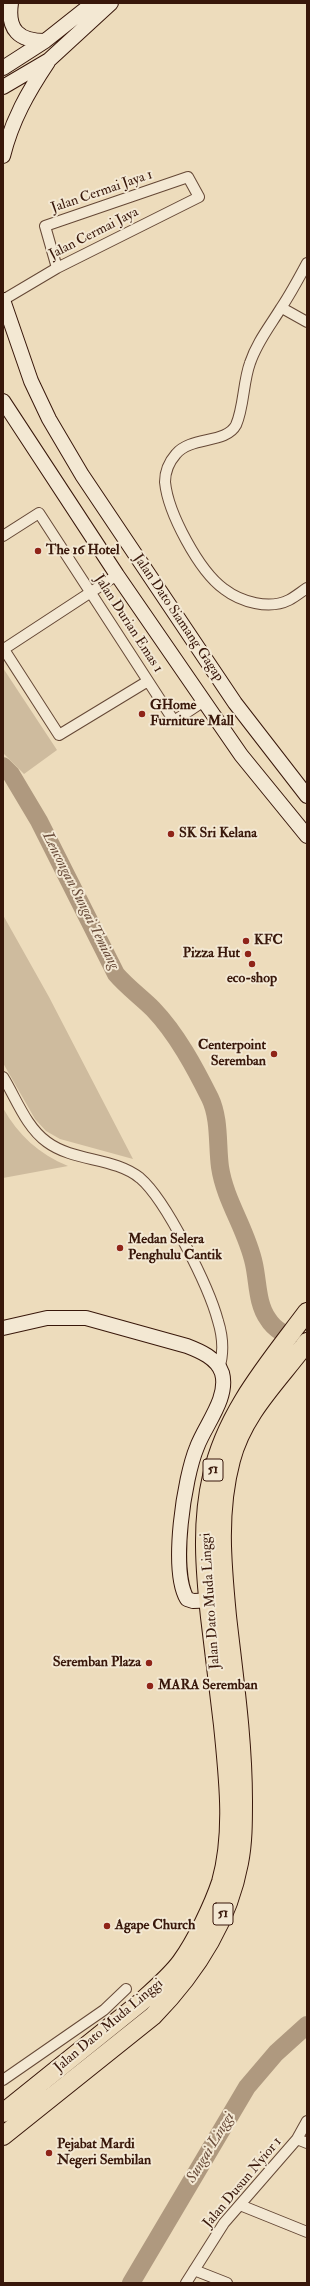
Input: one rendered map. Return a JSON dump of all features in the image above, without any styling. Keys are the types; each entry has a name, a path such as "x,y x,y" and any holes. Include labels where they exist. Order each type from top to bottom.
{"highway":[{"name":"Jalan Dato Muda Linggi","path":"282,1362 303,1318"},
{"name":"Jalan Dato Muda Linggi","path":"3,2136 153,2016 175,1994 192,1971 222,1917 233,1889 240,1862 243,1830 242,1749 205,1533 207,1505 217,1453 239,1407 282,1362 307,1342"},
{"name":"Jalan Dato Muda Linggi","path":"3,2114 141,2002 163,1982 181,1962 209,1910 220,1883 226,1858 229,1830 217,1600"}],"main road":[{"path":"11,3 10,20 14,28 26,39 45,41"},
{"path":"3,68 45,41 93,3"},
{"path":"3,87 49,60 111,3"},
{"path":"3,156 15,118 28,92 49,60"},
{"name":"Jalan Dato Siamang Gagap","path":"3,300 31,382 49,418 82,474 227,691 307,796"},
{"name":"Jalan Dato Siamang Gagap","path":"3,401 117,575 241,755 307,836"},
{"path":"3,1328 47,1318 86,1318 187,1346 202,1352 213,1360 219,1369 223,1384 219,1401 190,1464 182,1505 181,1586 187,1599 217,1600"}],"street":[{"name":"Jalan Cermai Jaya 1","path":"57,268 45,226 188,177 199,197"},
{"name":"Jalan Cermai Jaya","path":"3,300 57,268 199,197"},
{"path":"307,263 282,308 262,336 250,362 236,425 228,434 188,444 176,454 167,468 165,481 168,497 183,532 200,563 213,581 229,593 250,602 270,605 288,601 307,588"},
{"path":"282,308 307,322"},
{"name":"Jalan Durian Emas 1","path":"3,536 39,513 174,721 204,701"},
{"path":"117,575 3,648 59,735 148,681"},
{"path":"3,1077 29,1123 47,1142 64,1151 117,1166 139,1177 154,1192 210,1297 222,1336 223,1354 219,1369"},
{"path":"3,2080 104,2010 126,1989"},
{"name":"Jalan Dusun Nyior 1","path":"186,2283 224,2223 302,2141 307,2121"},
{"path":"240,2205 307,2232"},
{"path":"194,2270 227,2283"}],"shaded area":[{"path":"3,668 57,750 24,774 3,753"},
{"path":"3,915 49,997 133,1159 60,1139 46,1131 35,1119 3,1063"},
{"path":"3,1108 15,1127 30,1143 48,1156 68,1166 3,1178"}],"waterway":[{"name":"Lencongan Sungai Temiang","path":"3,766 11,774 39,821 116,974 162,1019 192,1063 213,1106 218,1132 219,1159 223,1180 226,1192 251,1251 258,1293 264,1313 275,1327 302,1343"},
{"name":"Sungai Linggi","path":"131,2283 247,2087 276,2053 307,2025"}],"place":[{"name":"The 16 Hotel","path":"38,551"},
{"name":"GHome Furniture Mall","path":"142,714"},
{"name":"SK Sri Kelana","path":"171,834"},
{"name":"KFC","path":"246,941"},
{"name":"Pizza Hut","path":"248,954"},
{"name":"eco-shop","path":"252,964"},
{"name":"Centerpoint Seremban","path":"274,1054"},
{"name":"Medan Selera Penghulu Cantik","path":"120,1248"},
{"name":"Seremban Plaza","path":"149,1663"},
{"name":"MARA Seremban","path":"150,1686"},
{"name":"Agape Church","path":"107,1926"},
{"name":"Pejabat Mardi Negeri Sembilan","path":"49,2153"}]}
